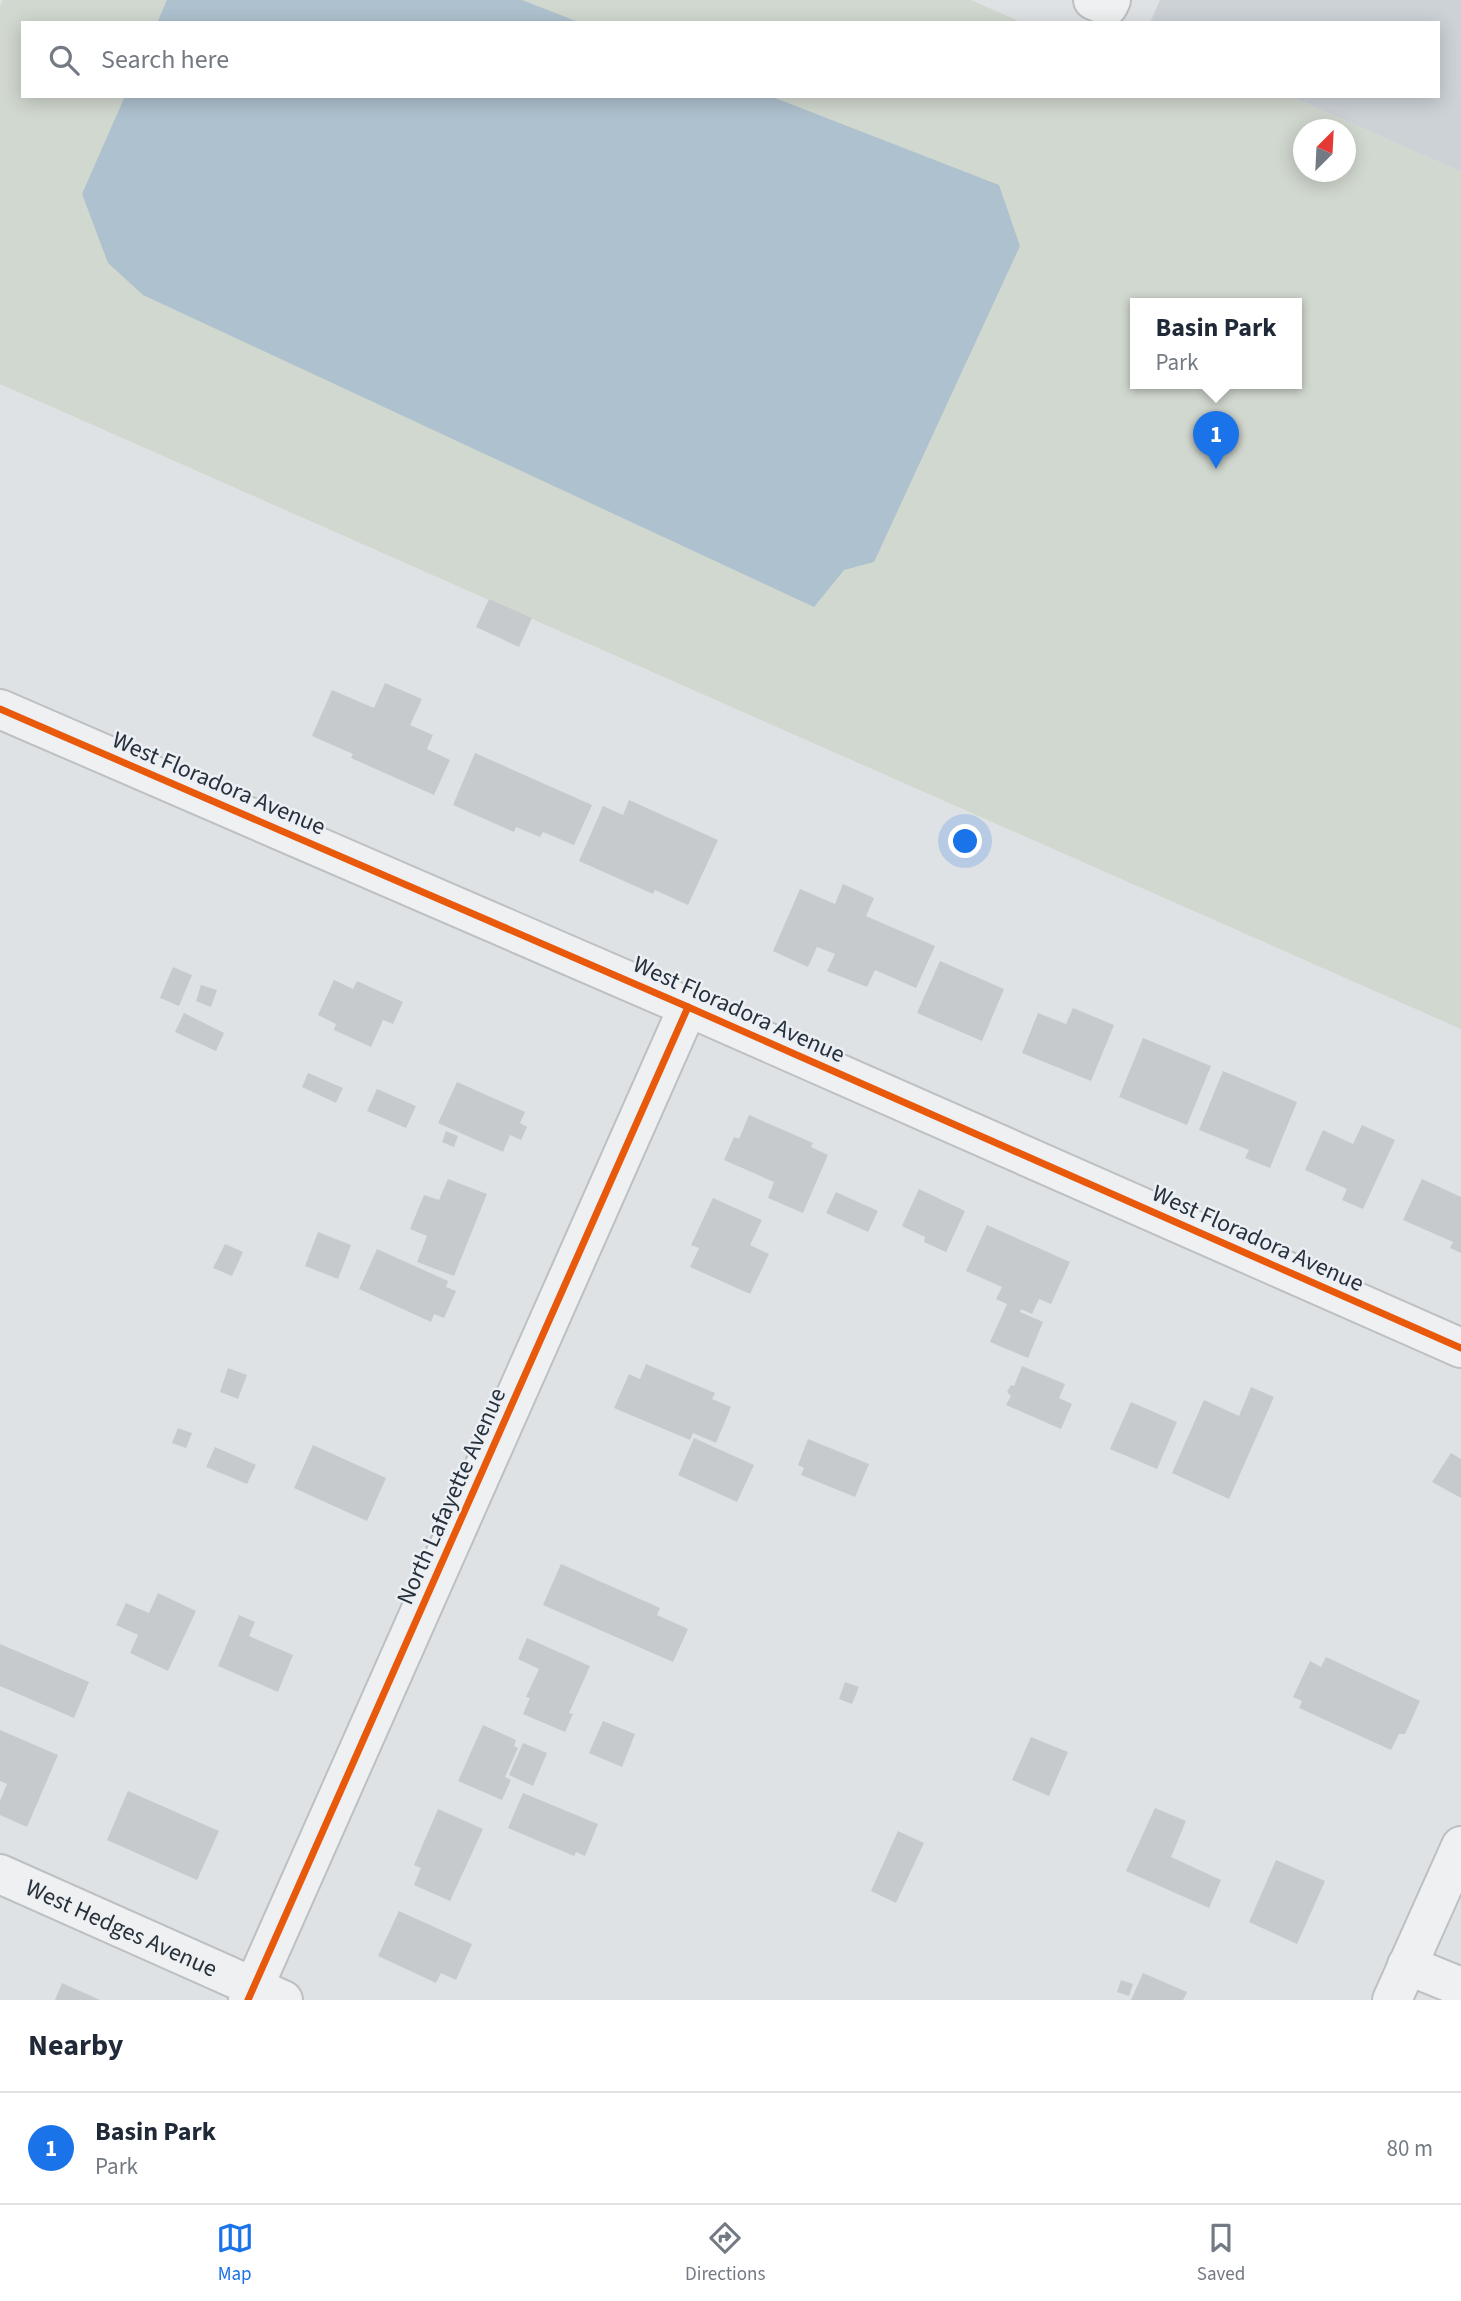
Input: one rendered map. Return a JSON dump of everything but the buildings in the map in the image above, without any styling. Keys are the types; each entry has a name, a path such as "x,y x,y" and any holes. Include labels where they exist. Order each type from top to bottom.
{"street":[{"name":"West Floradora Avenue","path":"0,709 688,1007 1461,1348"},
{"name":"North Lafayette Avenue","path":"262,1996 688,1007"},
{"path":"1392,2000 1461,1846"},
{"name":"West Hedges Avenue","path":"0,1874 262,1996"},
{"path":"1407,1965 1461,1987"}],"shaded area":[{"path":"3,0 971,0 1018,21 21,21 21,98 1294,98 1342,119 1293,119 1293,182 1356,182 1356,125 1461,172 1461,1029 0,384 0,6"},
{"path":"1160,0 1461,0 1461,172 1356,125 1356,119 1342,119 1294,98 1440,98 1440,21 1151,21"}],"water":[{"path":"167,0 522,0 576,21 158,21"},
{"path":"124,98 775,98 999,185 1020,246 874,562 844,570 814,607 143,295 108,263 82,194"}],"cycle path":[{"path":"0,709 688,1007 1461,1348"},
{"path":"248,2000 688,1007"}],"place":[{"name":"Basin Park","path":"1216,469"}]}
